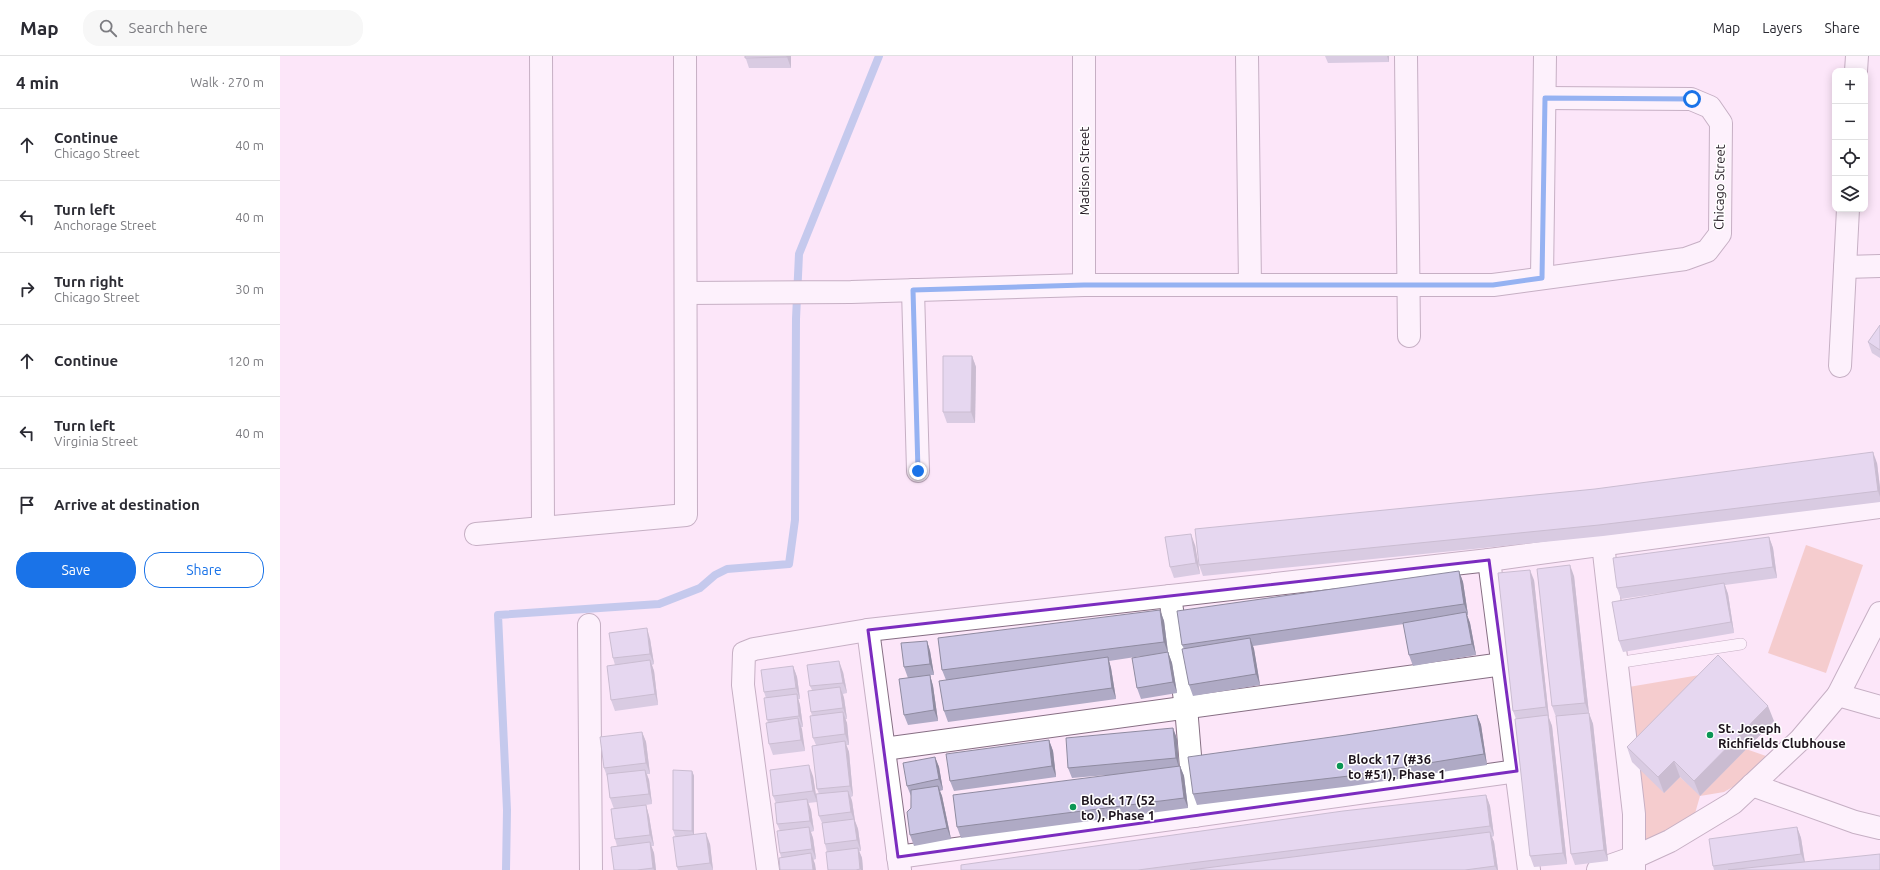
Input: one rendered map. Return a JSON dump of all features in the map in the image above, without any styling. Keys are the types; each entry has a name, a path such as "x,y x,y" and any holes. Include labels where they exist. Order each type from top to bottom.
{"street":[{"path":"541,56 543,527"},
{"path":"476,534 686,515 685,56"},
{"name":"Madison Street","path":"1084,56 1084,285"},
{"path":"1247,56 1250,285"},
{"path":"1406,56 1409,336"},
{"path":"1542,278 1545,56"},
{"path":"1856,56 1856,68"},
{"name":"Chicago Street","path":"686,293 851,292 1084,285 1493,285 1685,259 1707,251 1720,234 1721,123 1710,107 1692,99 1545,98"},
{"path":"1840,366 1848,212"},
{"path":"1845,267 1880,266"},
{"path":"913,290 918,471"},
{"path":"768,870 743,685 744,653 754,649 868,630 1489,560 1880,507"},
{"path":"1602,544 1634,814 1635,863"},
{"path":"1489,560 1529,870"},
{"path":"1170,596 1186,707 1194,816"},
{"path":"1598,870 1635,863 1733,803 1800,740 1838,695 1880,612"},
{"path":"589,625 591,870"},
{"path":"868,630 899,864 1194,816 1517,771"},
{"path":"884,749 1503,664"},
{"path":"1838,695 1880,707"},
{"path":"1752,785 1855,822 1880,828"}],"lane":[{"path":"1616,663 1741,644"}],"highlighted area":[{"path":"1489,560 1517,771 898,857 868,630"}],"shaded area":[{"path":"1806,545 1863,565 1826,673 1768,653"},
{"path":"1723,671 1680,777 1700,795 1746,749 1766,756 1743,781 1724,792 1700,796 1694,817 1632,848 1611,690"}],"building":[{"path":"745,56 787,56 787,57 745,58"},
{"path":"1880,325 1880,350 1868,342"},
{"path":"943,356 972,356 971,412 943,412"},
{"path":"1873,452 1878,491 1599,525 1199,565 1195,529 1595,489"},
{"path":"1191,534 1196,563 1170,567 1165,537"},
{"path":"1769,537 1773,567 1617,588 1613,558"},
{"path":"1570,565 1585,703 1552,706 1537,569"},
{"path":"1530,570 1546,707 1513,711 1498,573"},
{"path":"1459,571 1464,604 1182,645 1177,611"},
{"path":"1724,583 1731,622 1619,641 1612,602"},
{"path":"1160,610 1164,642 942,670 938,638"},
{"path":"1466,612 1472,644 1409,655 1403,623"},
{"path":"647,628 650,654 613,658 609,633"},
{"path":"1250,638 1256,674 1189,685 1182,649"},
{"path":"927,641 930,664 904,667 901,643"},
{"path":"1168,652 1173,682 1137,688 1132,658"},
{"name":"St. Joseph Richfields Clubhouse","path":"1718,655 1768,706 1694,781 1674,761 1658,777 1627,747"},
{"path":"1108,657 1112,688 944,711 939,681"},
{"path":"650,660 655,694 611,700 607,666"},
{"path":"839,661 843,683 810,686 807,665"},
{"path":"793,666 796,688 764,692 761,670"},
{"path":"930,675 934,710 904,715 899,679"},
{"path":"840,687 843,708 811,712 808,691"},
{"path":"797,694 799,716 767,720 764,698"},
{"path":"843,712 845,734 813,738 810,716"},
{"path":"1589,713 1604,850 1571,854 1556,716"},
{"name":"Block 17 (#36 to #51), Phase 1","path":"1477,715 1484,754 1349,776 1193,794 1188,757"},
{"path":"1548,715 1563,853 1530,856 1515,719"},
{"path":"798,718 801,740 769,744 766,723"},
{"path":"1173,728 1176,758 1068,768 1066,738"},
{"path":"642,732 646,763 604,768 600,737"},
{"path":"1049,740 1052,766 950,781 946,754"},
{"path":"845,741 850,786 817,789 812,746"},
{"path":"935,757 939,779 907,786 903,763"},
{"path":"809,765 813,791 773,796 770,770"},
{"name":"Block 17 (52 to ), Phase 1","path":"1180,766 1184,798 957,827 953,795"},
{"path":"645,770 649,794 610,798 607,774"},
{"path":"673,770 692,771 692,831 673,830"},
{"path":"938,786 947,828 910,835 907,812 911,808 911,790"},
{"path":"848,791 851,812 819,816 816,794"},
{"path":"1486,795 1490,826 1138,870 961,870 961,865 1343,811"},
{"path":"807,799 810,821 777,824 775,803"},
{"path":"646,805 650,835 615,839 611,809"},
{"path":"854,819 857,840 825,844 822,823"},
{"path":"809,827 812,849 780,853 777,831"},
{"path":"1797,827 1801,854 1713,866 1709,839"},
{"path":"1490,832 1495,866 1465,870 1190,870"},
{"path":"706,833 710,863 677,867 673,837"},
{"path":"650,842 653,868 614,870 611,847"},
{"path":"858,848 860,869 828,870 826,852"},
{"path":"811,853 813,870 780,870 779,858"},
{"path":"1880,854 1880,870 1728,870"}],"waterway":[{"path":"506,870 507,810 498,615 659,604 700,588 715,575 727,569 789,564 795,520 796,319 799,254 879,56"}],"place":[{"name":"St. Joseph Richfields Clubhouse","path":"1710,735"},
{"name":"Block 17 (#36 to #51), Phase 1","path":"1340,766"},
{"name":"Block 17 (52 to ), Phase 1","path":"1073,807"}],"route":[{"path":"918,471 913,290 1084,285 1493,285 1542,278 1545,98 1692,99"}]}
